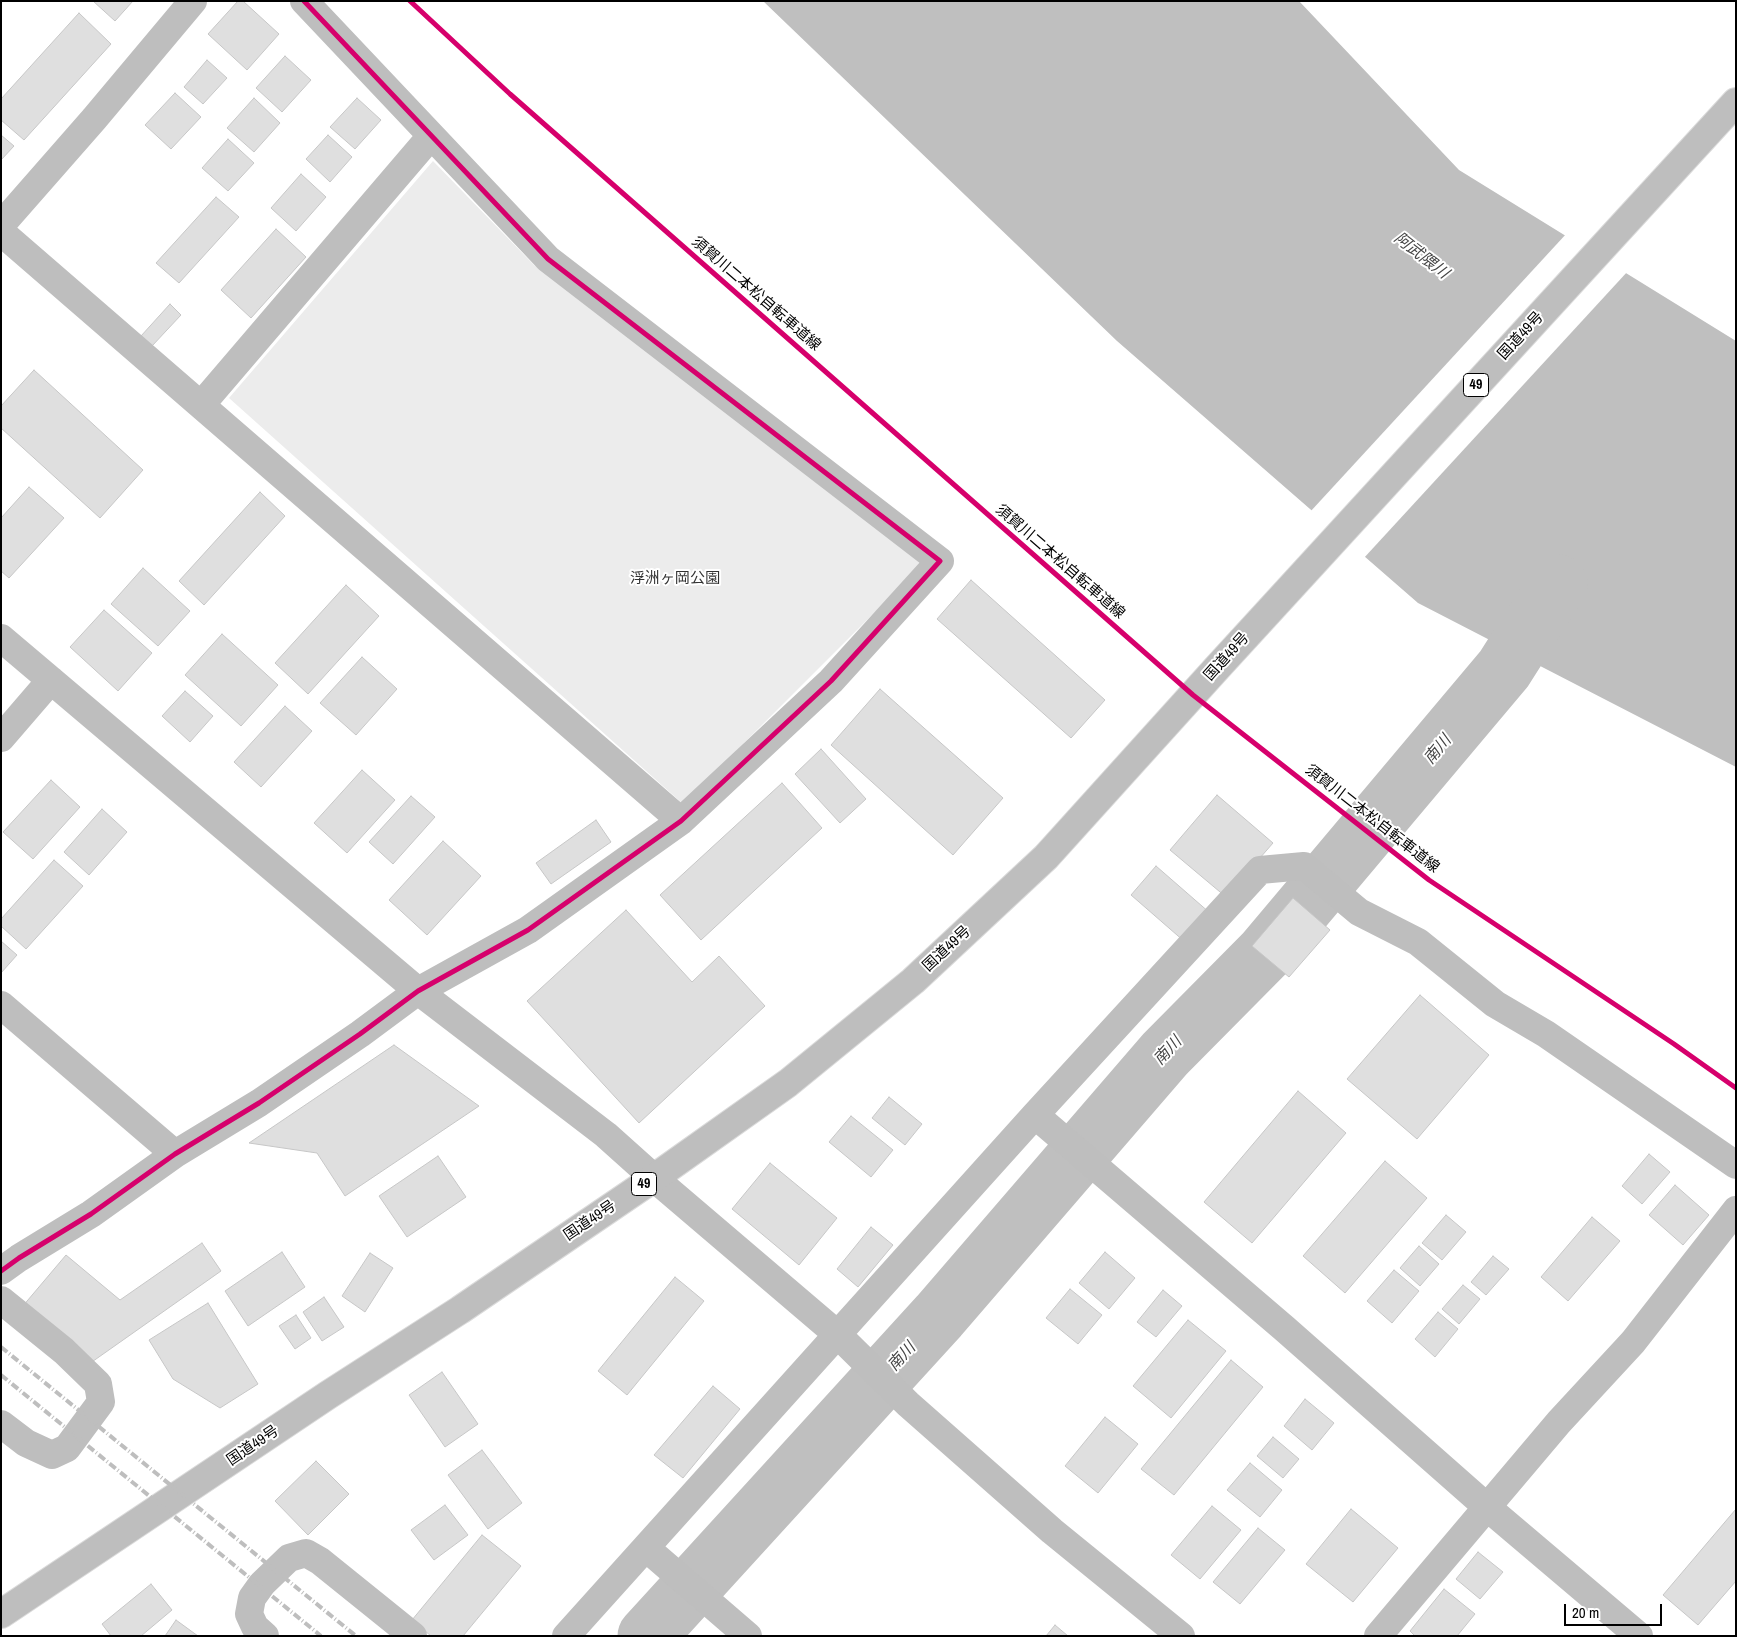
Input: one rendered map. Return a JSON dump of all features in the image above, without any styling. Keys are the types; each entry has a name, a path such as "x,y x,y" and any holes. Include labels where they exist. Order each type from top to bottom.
{"main road":[{"path":"1,225 94,119 193,1"},
{"path":"1,1271 91,1214 175,1154 259,1103 360,1034 418,991 528,930 680,821 831,681 940,561 548,259 304,1"},
{"name":"国道49号","path":"1,1614 328,1395 460,1310 654,1178 788,1083 913,981 1046,857 1736,102"},
{"path":"201,405 431,136"},
{"path":"1,232 680,821"},
{"path":"1,638 418,991 606,1135 842,1338 908,1404 1052,1531 1181,1636"},
{"path":"1,738 51,680"},
{"path":"566,1636 651,1552 842,1338 1043,1122 1260,870 1304,866 1359,912 1418,942 1495,1004 1546,1034 1736,1166"},
{"path":"1,1005 175,1154"},
{"path":"1043,1122 1285,1328 1488,1508 1639,1636"},
{"path":"1378,1636 1559,1422 1633,1342 1736,1210"},
{"path":"1,1300 64,1352 98,1384 101,1402 67,1448 52,1455 26,1443 1,1424"},
{"path":"651,1552 748,1636"},
{"path":"266,1636 255,1627 249,1614 252,1598 262,1584 289,1558 306,1553 320,1561 413,1636"}],"green space":[{"name":"浮洲ヶ岡公園","path":"433,161 534,265 923,564 683,804 229,398"}],"water":[{"name":"阿武隈川","path":"763,1 1299,1 1459,170 1736,341 1736,767 1418,603 1117,341"}],"pier":[{"path":"1567,233 1628,271 1363,559 1310,512"}],"building":[{"path":"93,1 133,1 115,21"},
{"path":"238,1 243,1 279,34 247,70 208,34"},
{"path":"79,13 111,44 24,140 1,120 1,99"},
{"path":"285,56 311,80 282,112 256,88"},
{"path":"207,60 227,78 203,104 184,87"},
{"path":"175,93 201,117 171,149 145,125"},
{"path":"254,98 280,123 254,152 227,128"},
{"path":"357,98 381,120 355,149 330,127"},
{"path":"1,135 14,146 1,160"},
{"path":"328,135 352,157 330,182 306,159"},
{"path":"228,139 254,163 228,191 202,168"},
{"path":"301,174 326,197 296,231 271,208"},
{"path":"216,197 239,217 179,283 156,263"},
{"path":"276,229 306,257 251,318 221,290"},
{"path":"170,304 181,315 152,346 141,336"},
{"path":"34,370 143,470 100,518 1,428 1,406"},
{"path":"29,487 64,518 9,578 1,571 1,518"},
{"path":"260,492 285,516 204,605 179,581"},
{"path":"143,568 190,611 158,646 111,604"},
{"path":"971,580 1105,700 1071,738 937,619"},
{"path":"346,585 379,616 308,694 275,663"},
{"path":"104,610 152,653 118,691 70,647"},
{"path":"222,634 278,685 241,726 185,675"},
{"path":"362,657 397,689 356,735 320,703"},
{"path":"880,689 1003,798 953,855 831,745"},
{"path":"185,691 213,716 190,742 162,716"},
{"path":"285,706 312,731 261,787 234,762"},
{"path":"821,749 866,799 840,823 795,774"},
{"path":"362,770 395,800 347,853 314,823"},
{"path":"51,780 80,807 33,859 3,832"},
{"path":"782,783 822,828 701,940 660,895"},
{"path":"1217,795 1273,843 1226,897 1170,850"},
{"path":"411,796 435,817 393,864 369,842"},
{"path":"102,809 127,832 89,875 64,852"},
{"path":"596,820 611,842 551,884 536,863"},
{"path":"443,841 481,876 427,935 389,900"},
{"path":"54,860 83,886 26,949 1,926 1,919"},
{"path":"1156,866 1210,913 1185,942 1131,895"},
{"path":"1293,898 1330,930 1289,977 1252,946"},
{"path":"626,910 692,982 719,956 765,1006 639,1123 527,1001"},
{"path":"1,941 17,955 1,973"},
{"path":"1420,995 1489,1055 1417,1139 1347,1079"},
{"path":"394,1045 479,1106 345,1196 317,1153 249,1143"},
{"path":"1298,1091 1346,1133 1252,1243 1204,1202"},
{"path":"889,1097 922,1124 905,1145 872,1118"},
{"path":"851,1116 893,1150 871,1177 829,1142"},
{"path":"1649,1154 1670,1172 1642,1204 1622,1186"},
{"path":"438,1156 466,1197 407,1237 379,1196"},
{"path":"1385,1161 1427,1198 1345,1293 1303,1256"},
{"path":"770,1163 837,1218 799,1265 732,1209"},
{"path":"1675,1185 1709,1215 1683,1245 1649,1215"},
{"path":"1446,1215 1466,1232 1442,1260 1422,1243"},
{"path":"1592,1217 1620,1241 1568,1301 1541,1277"},
{"path":"871,1227 893,1245 858,1287 837,1269"},
{"path":"202,1243 221,1271 89,1364 22,1307 66,1255 120,1300"},
{"path":"1419,1246 1439,1264 1420,1286 1400,1268"},
{"path":"282,1252 305,1287 248,1326 225,1291"},
{"path":"1105,1252 1135,1278 1109,1309 1079,1283"},
{"path":"370,1253 393,1268 365,1312 342,1296"},
{"path":"1493,1256 1509,1269 1486,1295 1471,1282"},
{"path":"1394,1270 1419,1291 1392,1323 1367,1301"},
{"path":"675,1277 704,1301 627,1395 598,1371"},
{"path":"1463,1285 1480,1299 1459,1324 1442,1309"},
{"path":"1070,1289 1102,1315 1078,1344 1046,1318"},
{"path":"1163,1290 1182,1306 1156,1337 1137,1322"},
{"path":"324,1297 344,1327 322,1341 303,1312"},
{"path":"208,1303 258,1384 220,1408 173,1379 149,1340"},
{"path":"1438,1312 1458,1329 1435,1357 1415,1339"},
{"path":"296,1315 311,1338 295,1349 279,1326"},
{"path":"1188,1320 1226,1351 1171,1418 1133,1386"},
{"path":"1231,1360 1263,1387 1174,1495 1141,1469"},
{"path":"442,1372 478,1424 445,1447 409,1395"},
{"path":"713,1386 740,1409 683,1478 654,1455"},
{"path":"1305,1399 1334,1423 1312,1450 1284,1426"},
{"path":"1105,1417 1138,1444 1098,1493 1065,1466"},
{"path":"1273,1437 1299,1459 1283,1478 1257,1456"},
{"path":"482,1450 522,1503 488,1529 448,1475"},
{"path":"316,1461 349,1494 308,1535 275,1501"},
{"path":"1250,1463 1282,1490 1260,1517 1227,1490"},
{"path":"445,1505 468,1535 434,1560 411,1530"},
{"path":"1212,1506 1241,1530 1200,1579 1171,1555"},
{"path":"1351,1509 1398,1548 1353,1602 1306,1564"},
{"path":"1736,1509 1736,1581 1698,1625 1663,1595"},
{"path":"1258,1528 1285,1550 1240,1604 1213,1582"},
{"path":"482,1535 521,1566 463,1636 431,1636 412,1620"},
{"path":"1478,1552 1503,1572 1480,1599 1456,1579"},
{"path":"151,1584 172,1610 141,1636 111,1636 102,1624"},
{"path":"1444,1589 1475,1614 1457,1636 1415,1636 1410,1631"},
{"path":"176,1620 198,1636 165,1636"},
{"path":"1055,1625 1068,1636 1046,1636"}],"waterway":[{"name":"南川","path":"647,1636 939,1316 1165,1054 1265,953 1504,669 1558,584"}],"railway":[{"path":"1,1347 356,1636"},
{"path":"1,1375 321,1636"}],"cycle path":[{"path":"1,1271 91,1214 175,1154 259,1103 360,1034 418,991 528,930 681,821 831,681 940,561 548,259 304,1"},
{"name":"須賀川二本松自転車道線","path":"410,1 510,94 1193,695 1429,880 1674,1044 1736,1088"}]}
